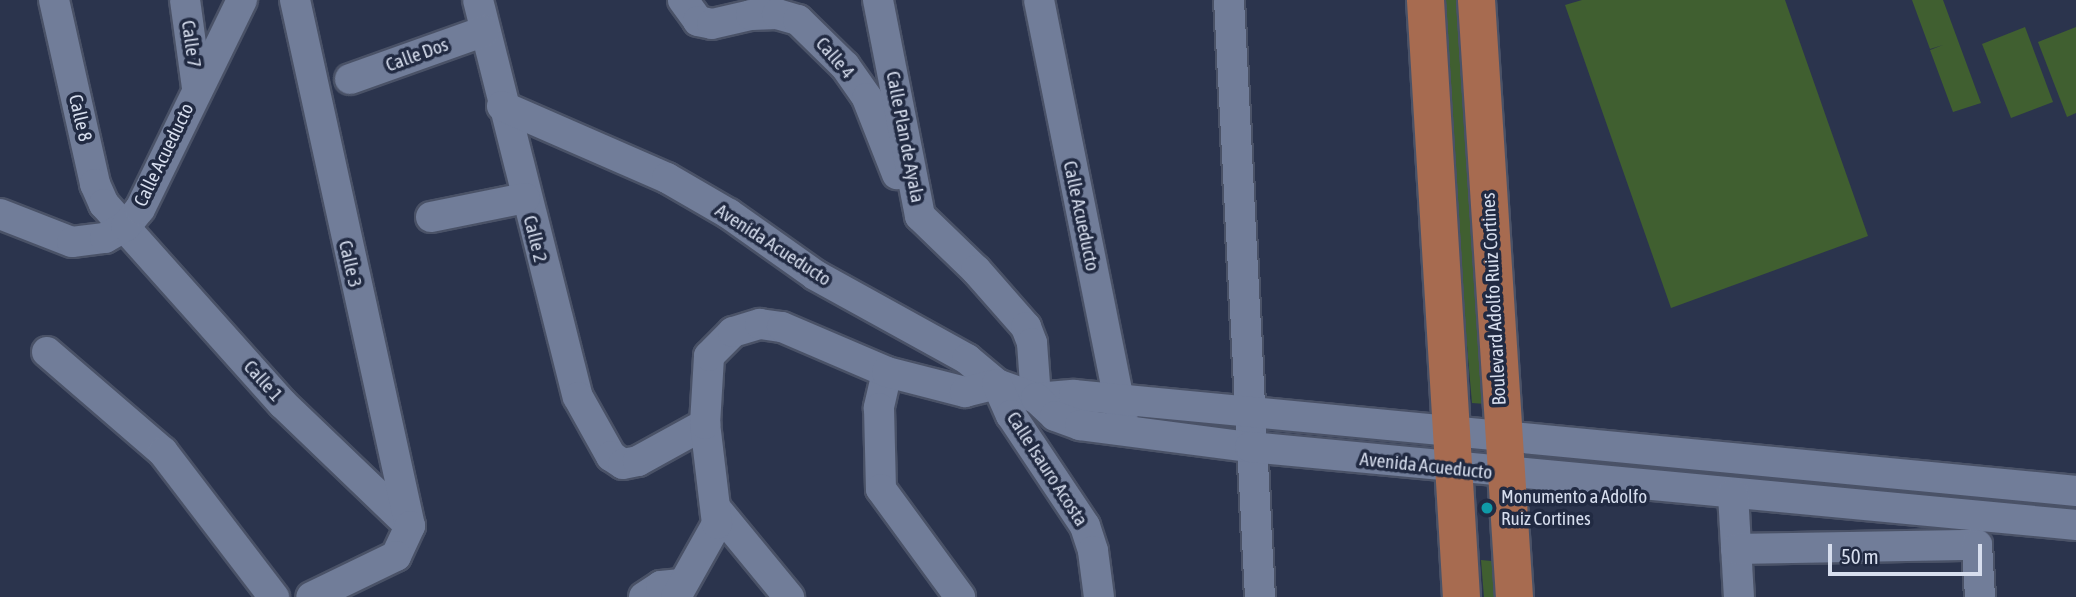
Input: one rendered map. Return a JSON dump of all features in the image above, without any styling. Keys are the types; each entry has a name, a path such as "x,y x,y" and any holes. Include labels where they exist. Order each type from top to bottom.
{"main road":[{"path":"1425,0 1461,597"},
{"name":"Boulevard Adolfo Ruiz Cortines","path":"1476,0 1514,597"}],"street":[{"name":"Calle 8","path":"54,0 95,184 104,204 126,226"},
{"name":"Calle 7","path":"185,0 197,88"},
{"name":"Calle Acueducto","path":"7,224 72,242 105,238 126,226 140,209 242,0"},
{"name":"Calle 3","path":"295,0 410,526"},
{"name":"Calle 2","path":"478,0 525,198 578,397 611,456 623,464 638,461 705,424"},
{"name":"Calle 4","path":"683,0 698,21 712,24 777,14 799,20 820,38 867,98 903,191 920,216"},
{"name":"Calle Plan de Ayala","path":"878,0 920,216 976,270 1026,327 1032,343 1036,398"},
{"name":"Calle Acueducto","path":"1039,0 1124,431"},
{"path":"1229,0 1248,415 1260,597"},
{"name":"Calle Dos","path":"349,79 485,31"},
{"name":"Avenida Acueducto","path":"502,106 667,178 729,214 815,275 967,359 997,384 1036,398 1055,416 1080,425 1453,469 1504,456 2076,491"},
{"path":"431,217 525,198"},
{"name":"Calle 1","path":"126,226 283,404 410,526"},
{"path":"644,597 661,586 679,591 712,538 718,510 705,424 709,356 723,339 745,326 782,327 887,372 965,392 997,384"},
{"path":"47,352 163,452 274,597"},
{"path":"887,372 879,408 881,489 960,597"},
{"name":"Calle Isauro Acosta","path":"997,384 1011,415 1085,526 1093,551 1099,597"},
{"name":"Avenida Acueducto","path":"1036,398 1074,395 1248,415 1452,432 1504,456 1733,494 2076,525"},
{"path":"1733,494 1739,597"},
{"path":"718,510 789,597"},
{"path":"311,597 396,556 410,526"},
{"path":"1735,549 1977,545 1980,597"}],"green space":[{"path":"1437,0 1467,0 1500,405 1472,403"},
{"path":"1582,0 1785,0 1868,236 1671,308 1565,5"},
{"path":"1912,0 1943,0 1981,103 1953,112 1930,50 1943,45 1930,49"},
{"path":"2025,27 2053,102 2011,118 1982,44"},
{"path":"2076,27 2076,113 2067,117 2038,42"},
{"path":"1481,560 1502,562 1505,597 1484,597"}],"place":[{"name":"Monumento a Adolfo Ruiz Cortines","path":"1487,508"}]}
